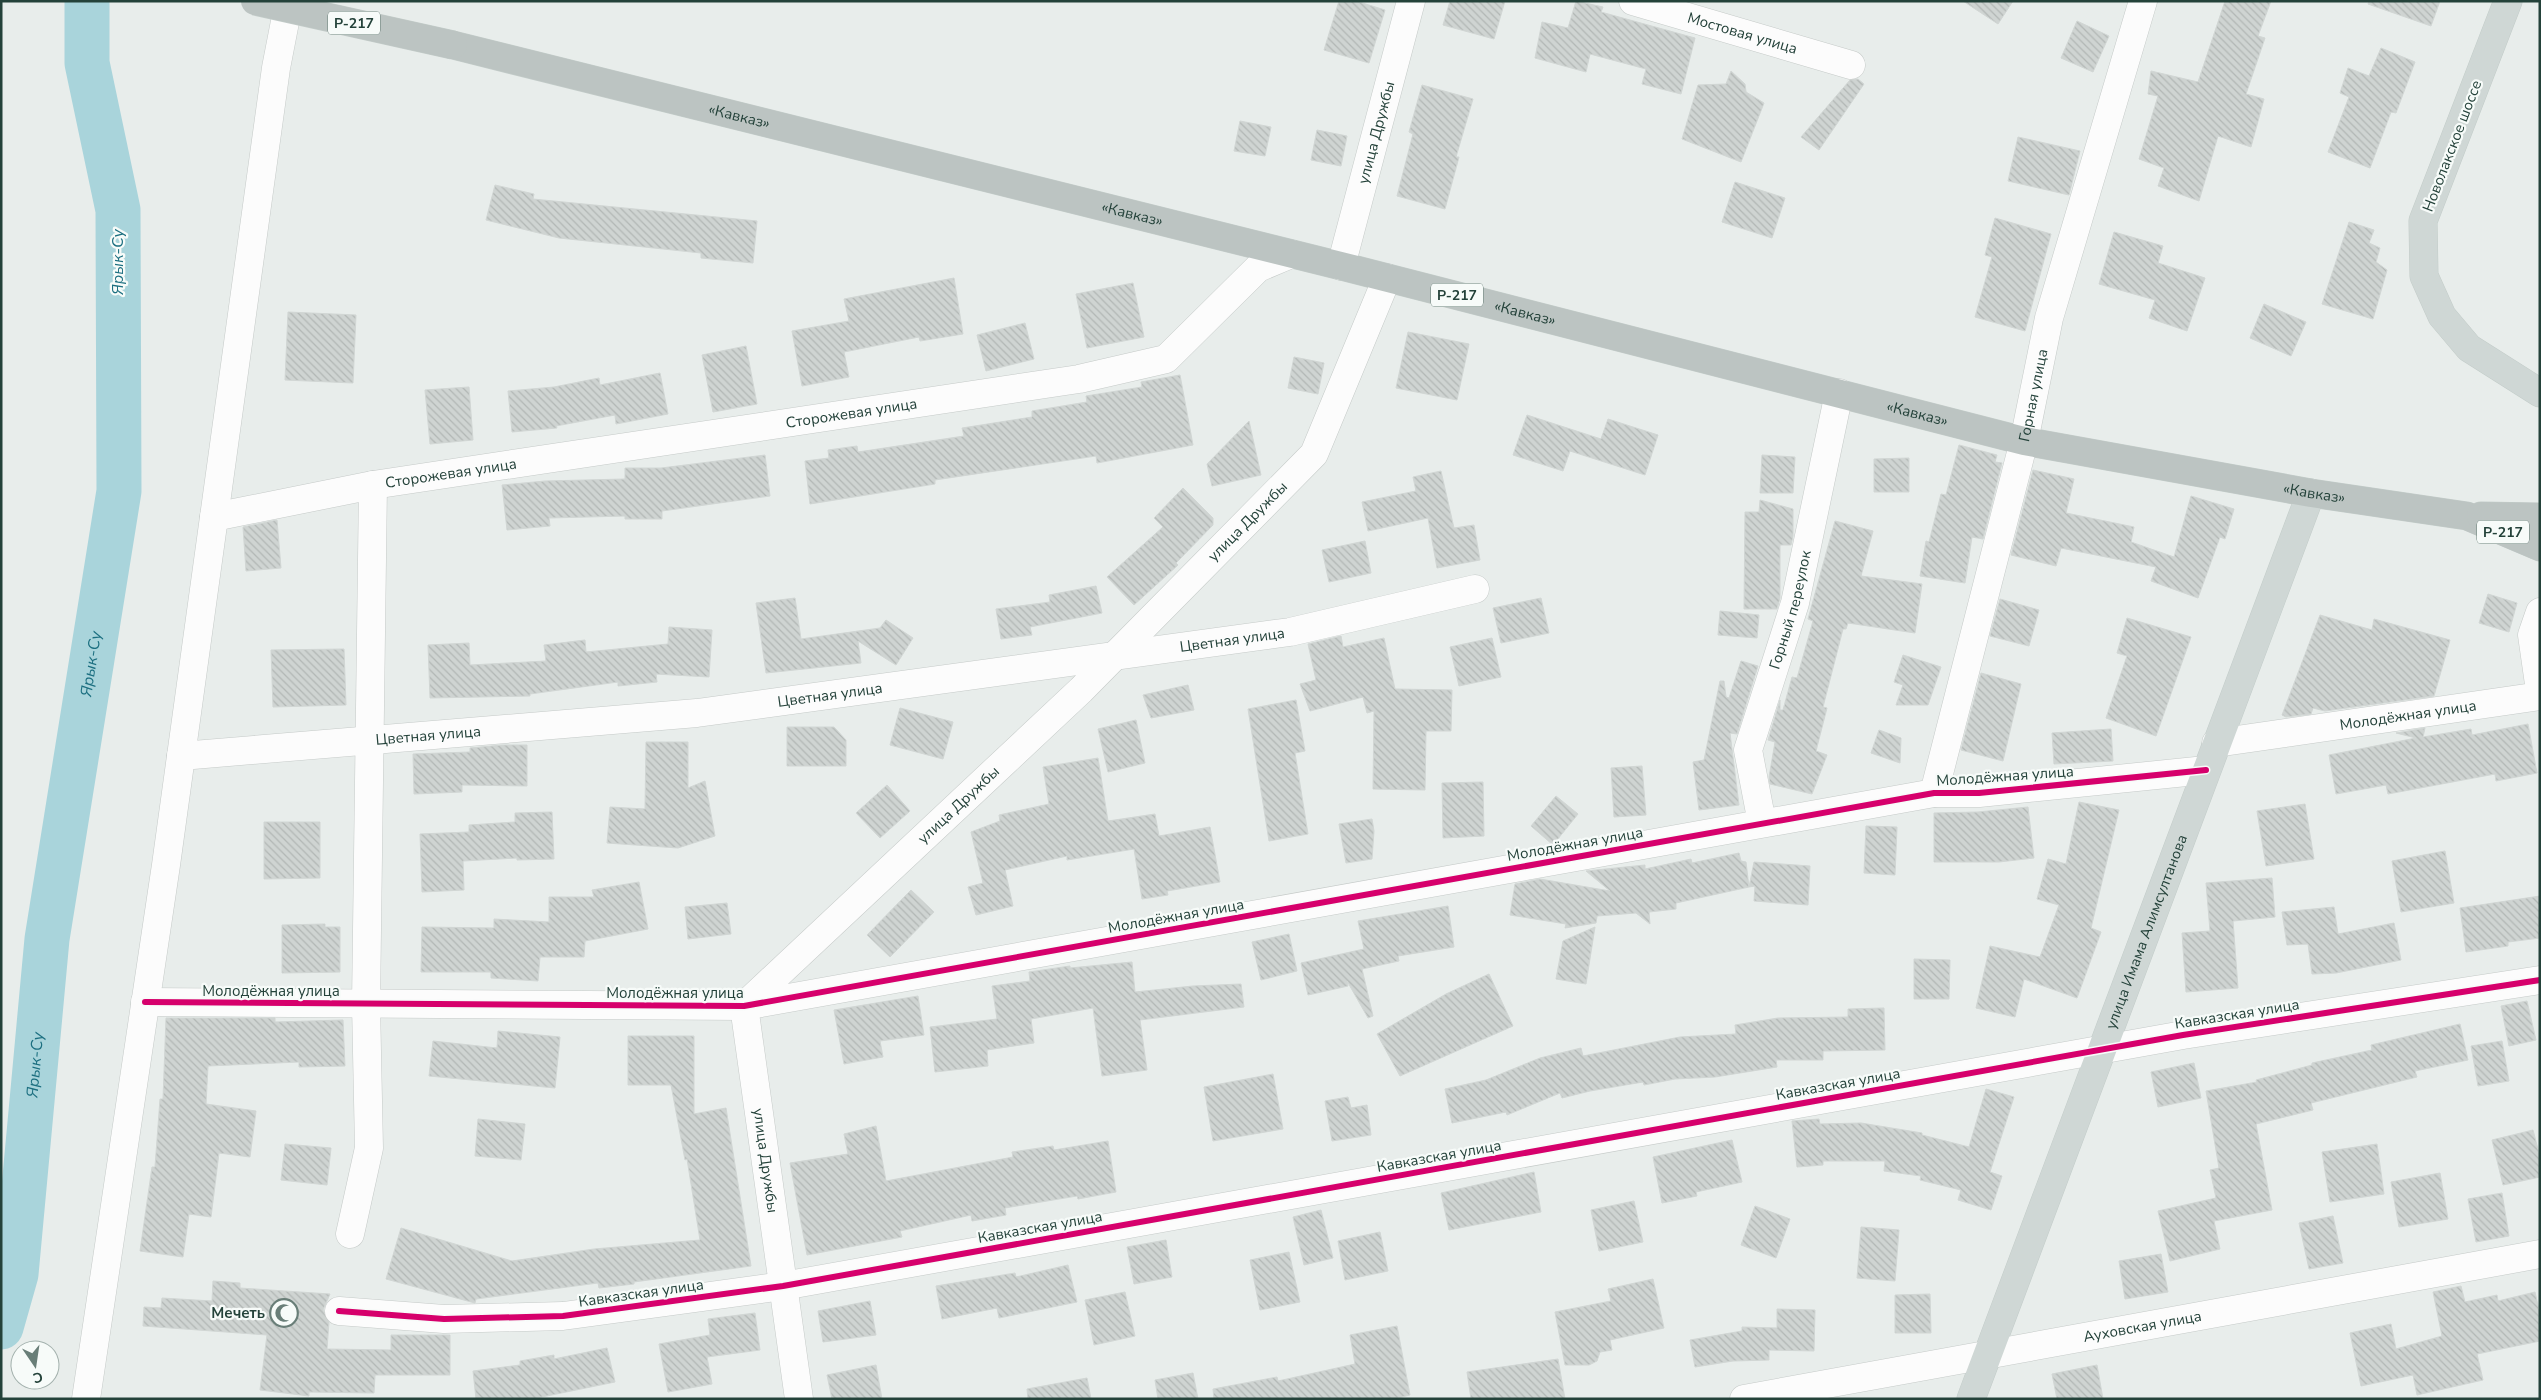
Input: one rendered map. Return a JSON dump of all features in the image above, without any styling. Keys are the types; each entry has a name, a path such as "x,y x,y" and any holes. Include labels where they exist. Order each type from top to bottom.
{"highway":[{"name":"«Кавказ»","path":"255,1 453,45 1341,266 2024,441 2311,493 2467,516 2540,547"},
{"name":"Р-217","path":"2467,516 2540,517"}],"main road":[{"name":"Новолакское шоссе","path":"2508,1 2423,221 2424,276 2442,316 2469,348 2540,393"},
{"name":"улица Имама Алимсултанова","path":"1971,1399 2311,493"}],"street":[{"path":"86,1399 181,756 276,68 289,1"},
{"name":"улица Дружбы","path":"1341,266 1411,1"},
{"name":"Мостовая улица","path":"1633,1 1851,65"},
{"name":"Горная улица","path":"1934,793 2024,441 2049,318 2143,1"},
{"name":"Сторожевая улица","path":"214,517 373,485 1079,379 1166,359 1258,268 1291,254"},
{"name":"улица Дружбы","path":"799,1399 744,1006 1074,697 1314,454 1387,278"},
{"name":"Горный переулок","path":"1762,823 1748,750 1795,603 1839,393"},
{"path":"350,1234 368,1148 366,1004 373,485"},
{"name":"Цветная улица","path":"181,756 698,713 1290,632 1475,589"},
{"path":"2540,612 2532,635 2540,691"},
{"name":"Молодёжная улица","path":"2216,743 2540,696"},
{"name":"Молодёжная улица","path":"145,1002 744,1006 1934,793 1979,793 2206,770"},
{"name":"Кавказская улица","path":"340,1311 444,1319 562,1316 783,1286 2101,1050 2540,980"},
{"name":"Ауховская улица","path":"1744,1399 2540,1254"}],"building":[{"path":"1339,1 1356,1 1385,10 1369,63 1324,50"},
{"path":"1450,1 1505,1 1494,39 1443,25"},
{"path":"1576,1 1603,7 1601,12 1695,38 1681,94 1642,84 1646,69 1590,54 1586,72 1535,58 1542,22 1568,28"},
{"path":"1963,1 2013,1 1998,24"},
{"path":"2225,1 2271,1 2258,36 2265,38 2246,94 2264,99 2251,147 2218,136 2199,201 2158,186 2164,168 2139,159 2158,96 2148,94 2151,71 2198,82"},
{"path":"2369,1 2440,1 2431,26 2368,4"},
{"path":"2077,21 2109,36 2093,72 2061,58"},
{"path":"2381,48 2415,62 2396,113 2391,112 2370,168 2328,152 2349,97 2340,93 2348,68 2369,76"},
{"path":"1731,71 1745,84 1746,92 1764,103 1741,162 1682,139 1698,85 1726,84"},
{"path":"1858,79 1864,84 1819,150 1801,137 1850,80"},
{"path":"1422,85 1473,99 1456,157 1459,157 1445,209 1397,196 1413,134 1409,132"},
{"path":"1240,121 1271,127 1265,156 1234,151"},
{"path":"1317,130 1347,136 1341,166 1311,160"},
{"path":"2018,137 2080,151 2069,195 2008,181"},
{"path":"1735,182 1785,198 1772,238 1722,222"},
{"path":"495,185 534,194 533,199 757,221 753,263 701,258 701,253 559,238 486,220"},
{"path":"1995,218 2051,234 2025,331 1975,317 1992,257 1985,255"},
{"path":"2349,222 2374,230 2369,243 2380,248 2376,262 2387,270 2373,319 2322,304"},
{"path":"2114,232 2163,246 2158,263 2205,278 2187,331 2149,318 2155,300 2099,284"},
{"path":"954,278 963,334 920,341 919,337 844,352 849,377 802,386 792,331 849,321 844,299"},
{"path":"1133,283 1144,337 1087,348 1076,294"},
{"path":"2264,304 2306,322 2291,356 2250,338"},
{"path":"288,312 356,315 353,383 285,380"},
{"path":"1025,323 1034,359 986,371 977,335"},
{"path":"1408,332 1469,344 1457,400 1396,388"},
{"path":"746,346 757,404 713,412 702,355"},
{"path":"1294,357 1324,363 1318,394 1288,388"},
{"path":"660,373 668,414 616,424 615,415 556,426 557,428 512,432 508,391 554,387 599,378 600,385"},
{"path":"1180,375 1193,445 1097,463 1096,456 935,480 935,484 810,504 805,461 829,458 828,450 857,446 858,452 964,436 962,428 1032,417 1032,411 1087,402 1086,396 1142,387 1141,382"},
{"path":"469,387 473,440 430,444 425,390"},
{"path":"1527,415 1601,439 1608,419 1658,435 1645,475 1570,451 1563,471 1513,455"},
{"path":"1249,421 1261,475 1212,486 1207,464"},
{"path":"1959,445 1997,455 1995,462 2002,463 1983,539 1972,537 1965,583 1920,576 1926,541 1929,542 1941,494 1946,495"},
{"path":"765,455 770,496 662,511 662,519 625,519 625,516 549,518 550,526 507,530 502,485 545,481 625,479 625,468 661,468"},
{"path":"1762,455 1795,457 1793,493 1760,493"},
{"path":"1909,458 1909,492 1874,492 1874,459"},
{"path":"2033,470 2074,479 2066,513 2134,527 2131,542 2174,557 2191,496 2234,509 2225,539 2220,537 2198,598 2151,581 2156,567 2061,548 2056,566 2011,555"},
{"path":"1441,471 1454,528 1474,525 1480,560 1437,568 1428,518 1368,531 1362,502 1416,491 1413,477"},
{"path":"1183,488 1213,518 1213,525 1176,563 1178,565 1134,605 1107,577 1163,527 1154,518"},
{"path":"1760,500 1793,509 1791,545 1780,545 1780,598 1777,609 1744,609 1745,512 1759,512"},
{"path":"277,520 281,568 246,571 243,527"},
{"path":"1835,521 1873,531 1861,576 1922,584 1915,633 1848,623 1846,629 1843,629 1823,707 1827,708 1816,751 1827,755 1812,794 1770,784 1769,777 1775,742 1768,740 1780,700 1780,710 1783,710 1792,677 1797,678 1813,621 1808,619"},
{"path":"1365,541 1371,573 1329,582 1322,550"},
{"path":"1096,586 1102,613 1030,627 1032,635 1001,639 996,609 1050,602 1049,595"},
{"path":"2488,594 2517,603 2509,632 2479,623"},
{"path":"795,598 801,639 880,628 886,620 913,638 896,665 858,641 861,663 766,673 756,603"},
{"path":"1541,598 1549,633 1501,643 1493,608"},
{"path":"2000,599 2039,610 2029,646 1990,636"},
{"path":"1720,611 1759,615 1757,638 1718,635"},
{"path":"2320,615 2372,630 2374,619 2450,640 2434,696 2325,711 2313,708 2311,714 2286,717 2282,715"},
{"path":"2127,618 2191,637 2156,736 2106,718 2127,656 2117,653"},
{"path":"669,627 712,630 709,677 656,674 657,682 618,686 618,682 530,694 530,696 430,698 428,645 469,643 470,665 546,661 544,645 585,640 586,652 668,644"},
{"path":"1341,636 1343,647 1384,638 1395,689 1452,690 1451,731 1426,731 1425,790 1373,789 1374,711 1367,713 1363,697 1310,711 1300,684 1316,680 1308,644"},
{"path":"1492,638 1501,677 1459,686 1450,647"},
{"path":"344,649 346,705 273,707 271,650"},
{"path":"1903,655 1941,667 1928,705 1896,705 1903,685 1894,682"},
{"path":"1741,661 1758,666 1737,734 1730,733 1739,805 1699,810 1693,762 1704,760 1720,681 1724,681 1726,697 1729,698"},
{"path":"1981,673 2021,684 2003,761 1961,750"},
{"path":"1188,685 1194,710 1151,718 1143,695"},
{"path":"1296,700 1305,751 1295,753 1308,834 1269,841 1248,709"},
{"path":"900,708 953,722 943,759 890,745"},
{"path":"1136,720 1145,763 1108,772 1098,729"},
{"path":"2528,724 2537,773 2496,781 2495,774 2388,794 2386,785 2336,794 2329,755 2416,738 2396,733 2425,728 2423,737 2471,729 2472,735"},
{"path":"787,727 834,727 846,740 846,766 787,766"},
{"path":"2111,729 2113,761 2054,764 2052,733"},
{"path":"1879,730 1901,738 1900,763 1871,753"},
{"path":"646,742 688,742 688,788 705,781 715,836 678,848 607,843 610,807 645,809"},
{"path":"527,745 527,786 462,785 462,792 414,794 413,754 470,752 470,748"},
{"path":"1098,758 1108,821 1155,814 1159,836 1210,827 1220,882 1167,891 1168,895 1142,899 1134,849 1067,860 1067,856 1005,870 1013,906 976,915 968,887 983,883 971,832 1000,821 999,815 1049,804 1043,767"},
{"path":"1642,766 1646,815 1614,817 1611,768"},
{"path":"1483,782 1484,836 1443,838 1442,783"},
{"path":"887,785 910,811 880,838 856,813"},
{"path":"1556,796 1578,814 1553,845 1531,826"},
{"path":"2079,802 2119,810 2091,928 2101,932 2077,998 2024,979 2015,1017 1976,1008 1990,946 2040,957 2059,905 2037,899 2048,859 2066,864"},
{"path":"2305,804 2314,859 2266,866 2257,811"},
{"path":"2028,807 2034,858 1999,862 1934,862 1934,813 1978,812"},
{"path":"552,812 554,859 517,860 517,858 463,861 464,890 422,892 420,834 469,832 469,825 515,822 515,813"},
{"path":"1372,819 1374,831 1372,859 1346,863 1339,824"},
{"path":"264,822 320,822 320,878 264,879"},
{"path":"1866,826 1897,827 1895,875 1864,873"},
{"path":"2445,851 2454,903 2401,912 2392,861"},
{"path":"1739,853 1741,861 1746,862 1749,887 1676,903 1676,909 1649,912 1650,924 1636,913 1597,916 1596,923 1565,928 1566,924 1510,915 1515,884 1540,879 1610,891 1586,871 1645,865 1645,869 1691,859 1692,863"},
{"path":"1754,862 1810,866 1808,905 1754,901 1755,886 1749,887"},
{"path":"2272,878 2275,917 2233,921 2238,988 2186,992 2182,933 2210,931 2206,883"},
{"path":"639,882 648,929 585,941 584,957 540,957 538,981 491,978 491,972 421,972 422,927 494,928 494,919 549,922 549,897 594,897 592,890"},
{"path":"911,890 934,912 890,957 867,935"},
{"path":"2540,896 2540,938 2508,942 2508,946 2466,952 2460,908"},
{"path":"727,903 731,934 688,939 685,907"},
{"path":"1448,906 1454,947 1398,956 1399,961 1362,969 1373,1016 1368,1018 1347,981 1348,986 1308,995 1301,963 1364,949 1358,921"},
{"path":"2334,907 2338,934 2394,923 2401,960 2336,973 2312,974 2308,944 2287,945 2282,912"},
{"path":"325,924 325,927 340,927 340,972 282,973 282,925"},
{"path":"1595,927 1586,984 1556,979 1563,941"},
{"path":"1289,934 1297,971 1261,980 1252,942"},
{"path":"1914,959 1950,960 1949,999 1914,999"},
{"path":"1132,962 1135,992 1193,986 1241,984 1244,1007 1140,1020 1147,1070 1102,1076 1093,1008 1031,1019 1034,1043 987,1050 988,1066 935,1072 930,1027 997,1019 992,986 1030,981 1029,972 1070,966 1070,968"},
{"path":"1489,974 1513,1026 1400,1076 1377,1034 1446,994"},
{"path":"918,996 924,1035 880,1041 883,1057 844,1064 834,1010"},
{"path":"2527,1001 2536,1040 2509,1046 2501,1006"},
{"path":"1884,1008 1885,1050 1823,1051 1823,1060 1776,1060 1777,1067 1715,1077 1675,1079 1644,1085 1643,1082 1562,1098 1560,1093 1507,1115 1506,1112 1452,1123 1445,1089 1486,1080 1540,1058 1581,1048 1583,1056 1680,1037 1736,1034 1735,1025 1778,1018 1848,1017 1848,1009"},
{"path":"166,1018 275,1018 275,1022 343,1020 345,1066 299,1067 299,1062 208,1066 206,1104 256,1111 250,1157 219,1153 211,1217 189,1214 183,1257 140,1251 152,1167 155,1167 160,1099 163,1099"},
{"path":"2460,1024 2468,1060 2415,1071 2417,1077 2311,1103 2313,1110 2256,1124 2272,1210 2214,1221 2220,1249 2170,1261 2158,1211 2216,1198 2210,1170 2219,1168 2206,1091 2257,1082 2256,1080 2312,1065 2312,1063 2372,1050 2371,1045"},
{"path":"498,1031 560,1037 555,1088 429,1076 433,1041 497,1048"},
{"path":"628,1036 694,1036 694,1114 726,1108 751,1266 634,1282 634,1284 599,1288 598,1283 476,1299 475,1303 386,1279 401,1228 512,1261 594,1249 700,1240 687,1159 685,1160 671,1085 628,1085"},
{"path":"2502,1041 2509,1081 2478,1086 2471,1046"},
{"path":"2194,1063 2201,1098 2158,1107 2151,1072"},
{"path":"1273,1074 1283,1129 1213,1141 1204,1087"},
{"path":"1986,1089 2014,1097 1990,1172 2002,1176 1991,1210 1958,1200 1961,1190 1920,1180 1921,1176 1884,1171 1885,1161 1823,1161 1823,1165 1797,1167 1792,1121 1819,1119 1820,1124 1861,1123 1922,1133 1922,1135 1969,1147"},
{"path":"1348,1097 1351,1108 1367,1105 1371,1135 1332,1141 1325,1101"},
{"path":"478,1119 525,1124 521,1160 475,1156"},
{"path":"876,1126 886,1181 1013,1157 1012,1152 1053,1146 1054,1150 1108,1141 1116,1192 1078,1199 1077,1196 1005,1208 1006,1215 972,1221 971,1215 900,1231 902,1237 807,1255 790,1163 848,1154 844,1134"},
{"path":"2533,1130 2540,1157 2540,1177 2503,1185 2492,1140"},
{"path":"1732,1140 1742,1182 1696,1192 1697,1196 1662,1203 1653,1157"},
{"path":"285,1144 331,1148 327,1185 281,1180"},
{"path":"2377,1144 2384,1194 2330,1202 2322,1152"},
{"path":"1534,1172 1541,1212 1449,1230 1441,1193"},
{"path":"2440,1173 2448,1219 2399,1227 2391,1182"},
{"path":"2502,1193 2509,1236 2476,1242 2468,1199"},
{"path":"1634,1201 1643,1242 1599,1251 1591,1210"},
{"path":"1755,1206 1790,1219 1776,1258 1741,1245"},
{"path":"1321,1210 1333,1258 1304,1265 1293,1217"},
{"path":"2333,1216 2343,1263 2309,1269 2299,1223"},
{"path":"1861,1227 1899,1230 1895,1281 1857,1278"},
{"path":"1380,1232 1388,1271 1345,1280 1338,1241"},
{"path":"1166,1240 1172,1277 1134,1284 1127,1247"},
{"path":"1289,1252 1300,1302 1260,1310 1250,1260"},
{"path":"2161,1254 2168,1292 2125,1299 2119,1261"},
{"path":"1068,1265 1077,1302 999,1318 997,1308 942,1319 936,1286 1015,1273 1016,1277"},
{"path":"1653,1279 1664,1328 1610,1340 1612,1350 1600,1352 1597,1361 1589,1365 1565,1365 1555,1312 1611,1301 1608,1289"},
{"path":"213,1281 240,1283 240,1288 330,1294 323,1310 329,1322 327,1349 391,1350 391,1335 450,1335 450,1375 375,1375 374,1393 309,1392 309,1396 260,1390 267,1335 143,1326 144,1307 161,1308 162,1298 212,1301"},
{"path":"2461,1286 2465,1302 2497,1295 2498,1301 2535,1292 2540,1314 2540,1341 2477,1354 2483,1380 2417,1395 2413,1375 2361,1386 2350,1333 2391,1324 2396,1349 2442,1336 2433,1292"},
{"path":"1125,1292 1135,1336 1094,1345 1085,1300"},
{"path":"1930,1294 1931,1333 1895,1333 1895,1295"},
{"path":"870,1301 876,1335 823,1342 818,1311"},
{"path":"1777,1309 1815,1310 1814,1351 1769,1350 1769,1360 1733,1361 1695,1367 1690,1340 1742,1331 1742,1327 1777,1328"},
{"path":"755,1313 760,1350 707,1357 712,1384 668,1392 659,1344 710,1335 708,1319"},
{"path":"1397,1326 1410,1395 1394,1399 1214,1399 1213,1389 1277,1377 1278,1381 1355,1364 1350,1335"},
{"path":"607,1348 615,1382 532,1399 476,1399 473,1371 520,1365 520,1361 554,1355 554,1359"},
{"path":"1558,1359 1565,1399 1471,1399 1467,1372"},
{"path":"876,1365 882,1399 832,1399 827,1375"},
{"path":"2097,1365 2103,1399 2057,1399 2052,1374"},
{"path":"1193,1373 1198,1399 1158,1399 1155,1380"},
{"path":"1087,1378 1091,1399 1028,1399 1027,1389"}],"waterway":[{"name":"Ярык-Су","path":"1,1327 16,1274 47,939 119,491 118,210 87,63 87,1"}],"cycle path":[{"path":"145,1002 744,1006 1934,793 1979,793 2206,770"},
{"path":"339,1311 444,1319 563,1316 783,1286 2183,1035 2540,980"}],"place":[{"name":"Мечеть","path":"284,1313"}]}
